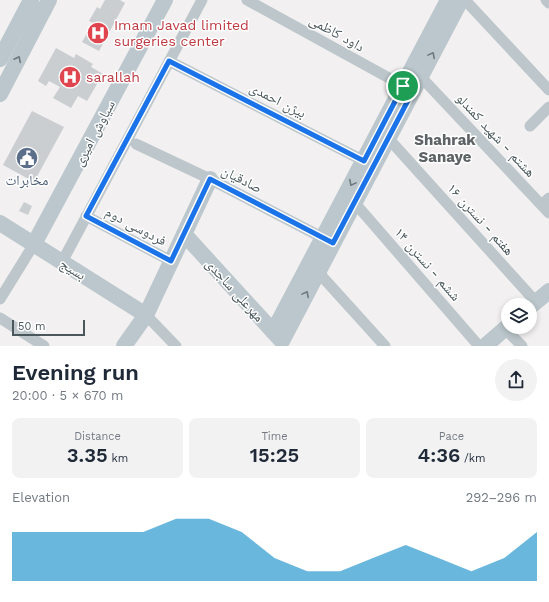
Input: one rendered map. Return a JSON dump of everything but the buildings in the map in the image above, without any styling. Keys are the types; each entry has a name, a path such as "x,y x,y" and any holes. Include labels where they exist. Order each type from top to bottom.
{"street":[{"path":"0,59 31,0"},
{"path":"0,94 49,0"},
{"name":"سیاوش امیری","path":"34,244 165,0"},
{"path":"62,262 202,0"},
{"name":"داود کاظمی","path":"247,0 408,89"},
{"path":"290,312 318,272 328,240 354,202 369,163 388,138 448,0"},
{"path":"280,340 290,312 408,89 421,77 461,0"},
{"path":"465,0 549,90"},
{"path":"546,0 549,4"},
{"name":"بیژن احمدی","path":"169,61 369,163"},
{"name":"هشتم - شهید کمندلو","path":"421,77 547,206"},
{"path":"530,126 549,107"},
{"name":"هفتم - نسترن ۱۶","path":"388,138 527,298"},
{"name":"صادقیان","path":"136,144 210,179 328,240"},
{"path":"124,346 146,315 210,179"},
{"name":"ششم - نسترن ۱۴","path":"354,202 479,346"},
{"name":"فردوسی دوم","path":"86,216 171,261"},
{"name":"بسیج","path":"0,223 146,315"},
{"name":"مهرعلی ساجدی","path":"184,234 280,340"},
{"path":"0,298 34,244"},
{"path":"318,272 385,346"},
{"path":"537,302 549,291"},
{"path":"146,315 176,346"},
{"path":"0,318 44,346"},
{"path":"485,346 501,332"},
{"path":"513,334 522,346"}],"place":[{"name":"Imam Javad limited surgeries center","path":"98,33"},
{"name":"sarallah","path":"70,77"},
{"name":"مخابرات","path":"27,158"}],"district":[{"name":"Shahrak Sanaye","path":"445,148"}],"route":[{"path":"169,61 364,161 403,86 413,91 333,243 210,179 171,261 86,216 169,61"}]}
